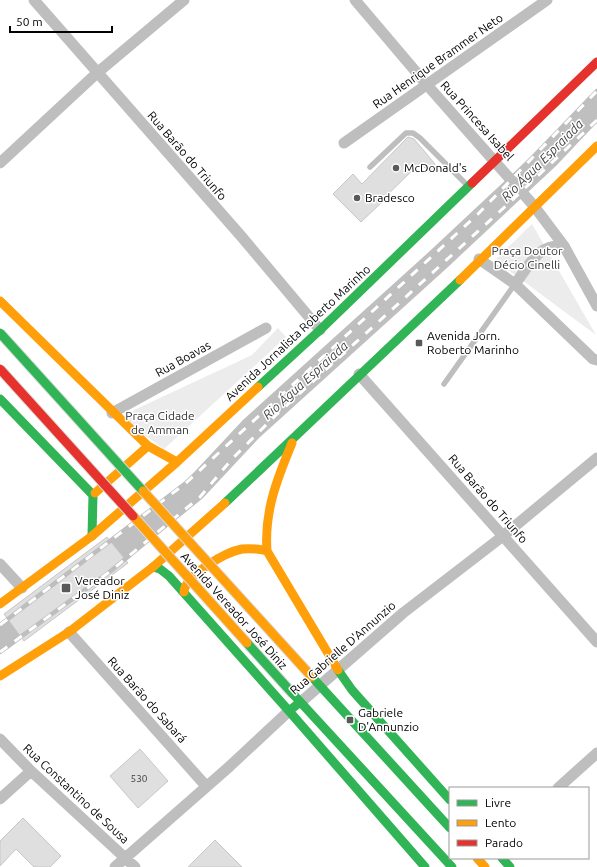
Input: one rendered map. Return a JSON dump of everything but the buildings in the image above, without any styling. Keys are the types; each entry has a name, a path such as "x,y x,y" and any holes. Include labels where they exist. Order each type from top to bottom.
{"main road":[{"name":"Avenida Jornalista Roberto Marinho","path":"0,604 92,536 177,462 320,330 468,186 496,162 597,62"},
{"path":"0,676 69,632 153,567 294,438 359,374 404,334 532,204 597,146"},
{"path":"0,301 112,413 148,446 177,462"},
{"name":"Avenida Vereador José Diniz","path":"0,333 449,827"},
{"name":"Avenida Vereador José Diniz","path":"0,369 452,867"},
{"path":"0,399 93,495 92,536"},
{"path":"294,438 270,499 265,533 267,551 338,670 352,690 449,799"},
{"path":"93,495 148,446"},
{"path":"185,594 184,587 188,581 223,557 237,550 256,549 267,551"},
{"path":"153,567 160,569 169,576 425,867"},
{"name":"Rua Gabrielle D'Annunzio","path":"289,711 297,698"},
{"path":"478,859 485,867"},
{"path":"503,859 510,867"}],"street":[{"name":"Rua Barão do Triunfo","path":"34,0 236,230 320,330"},
{"path":"0,163 97,73 184,0"},
{"name":"Rua Princesa Isabel","path":"355,0 428,86 532,204 564,246 597,306"},
{"name":"Rua Henrique Brammer Neto","path":"344,143 428,86 547,0"},
{"path":"515,284 540,251 552,245 564,246"},
{"path":"479,259 515,284 593,359 597,360"},
{"name":"Rua Boavas","path":"112,413 266,328"},
{"name":"Rua Barão do Triunfo","path":"359,374 597,642"},
{"name":"Rua Gabrielle D'Annunzio","path":"297,698 320,686 403,613 503,536 597,458"},
{"path":"0,564 22,588"},
{"name":"Rua Barão do Sabará","path":"69,632 206,786"},
{"name":"Rua Gabrielle D'Annunzio","path":"115,867 289,711"},
{"name":"Rua Constantino de Sousa","path":"0,739 32,771 135,867"},
{"path":"559,787 597,753"},
{"path":"0,799 32,771"}],"lane":[{"path":"370,167 406,133 413,133 420,138 468,186"},
{"path":"444,384 515,284"}],"green space":[{"name":"Praça Doutor Décio Cinelli","path":"532,224 596,335 495,260"},
{"name":"Praça Cidade de Amman","path":"278,328 286,337 164,449 128,423 134,410 252,355"}],"waterway":[{"name":"Rio Água Espraiada","path":"92,572 194,490 251,429 440,258 548,157 597,105"},
{"name":"Rio Água Espraiada","path":"0,640 41,609"}],"railway":[{"path":"0,625 186,483 478,214 597,91"},
{"path":"0,652 112,570 200,497 232,459 276,415 508,204 597,120"}],"traffic: fast":[{"path":"258,387 320,330 472,183"},
{"path":"225,503 460,280"},
{"path":"0,333 143,491"},
{"path":"0,399 93,495 92,536"},
{"path":"153,567 160,569 169,576 289,711"},
{"path":"247,643 293,694"},
{"path":"338,670 352,690 449,799"},
{"path":"312,677 449,827"},
{"path":"293,694 452,867"},
{"path":"299,703 289,711 425,867"},
{"path":"503,859 510,867"}],"traffic: slow":[{"path":"460,280 597,146"},
{"path":"0,301 148,446 177,462"},
{"path":"0,604 92,536 177,462 258,387"},
{"path":"292,443 281,470 273,496 268,523 267,551 338,670"},
{"path":"95,493 148,446"},
{"path":"143,491 312,677"},
{"path":"0,676 69,632 153,567 225,503"},
{"path":"133,516 247,643"},
{"path":"184,592 186,585 191,579 207,565 217,559 242,549 267,551"},
{"path":"478,859 485,867"}],"traffic: jam":[{"path":"472,183 597,62"},
{"path":"0,369 133,516"}],"place":[{"name":"McDonald's","path":"396,168"},
{"name":"Bradesco","path":"357,198"},
{"name":"Avenida Jorn. Roberto Marinho","path":"419,343"},
{"name":"Vereador José Diniz","path":"66,588"},
{"name":"Gabriele D'Annunzio","path":"350,720"}]}
